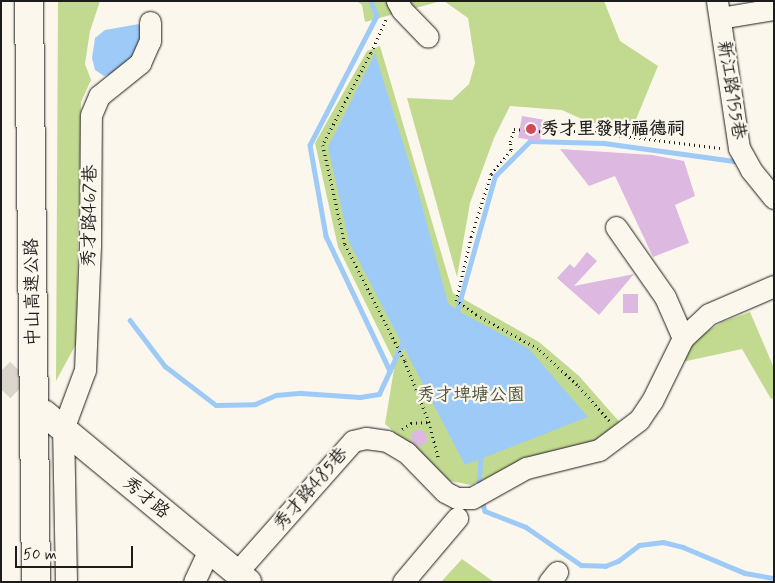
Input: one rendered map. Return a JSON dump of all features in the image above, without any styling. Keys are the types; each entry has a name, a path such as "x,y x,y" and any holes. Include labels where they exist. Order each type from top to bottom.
{"highway":[{"name":"中山高速公路","path":"29,1 36,582"}],"main road":[{"name":"秀才路","path":"54,421 243,577"}],"street":[{"path":"398,3 428,37"},
{"path":"718,9 774,9"},
{"name":"新江路155巷","path":"718,9 739,148 751,170 774,198"},
{"name":"秀才路467巷","path":"54,421 85,370 90,244 91,116 99,96 140,63 150,41 150,22"},
{"path":"616,227 666,297 683,338"},
{"name":"秀才路485巷","path":"243,577 353,441 366,438 387,441 407,453 445,492 457,498 481,493 526,468 599,450 639,420 652,401 683,338 709,314 774,286"},
{"path":"54,421 66,582"},
{"path":"402,582 457,518"},
{"path":"194,582 209,550"}],"path":[{"path":"398,3 382,24 372,53 323,145 345,244 404,361 429,422 441,466"},
{"path":"612,425 577,385 538,349 476,315 456,300 471,237 491,174 511,150 510,142 514,129 549,132 585,131 708,148 739,148"},
{"path":"387,441 411,423 429,422"}],"green space":[{"path":"58,1 100,1 90,31 85,64 91,80 81,102 76,344 56,381"},
{"path":"357,1 441,1 365,22 362,5"},
{"path":"444,1 604,1 620,41 658,66 632,129 588,122 562,110 510,106 494,138 470,203 457,277 407,98 452,100 469,84 475,63 468,18"},
{"name":"秀才埤塘公園","path":"380,46 453,293 539,342 579,376 623,426 602,441 524,461 471,485 450,481 385,424 395,363 338,247 315,143 367,51"},
{"path":"750,312 774,368 774,398 771,399 742,349 682,362 692,341 722,322"},
{"path":"462,559 494,582 441,582"}],"water":[{"path":"139,24 143,34 139,50 117,72 104,76 95,70 92,58 95,38 105,30"},
{"name":"秀才埤塘公園","path":"375,53 419,194 448,303 458,311 529,349 588,417 465,465 349,242 328,147"}],"building":[{"name":"秀才里發財福德祠","path":"522,116 544,120 540,141 518,138"},
{"path":"560,149 652,155 684,161 695,196 675,205 689,243 653,257 615,176 589,186"},
{"path":"587,252 597,261 574,286 634,274 599,315 557,278 570,264 574,268"},
{"path":"623,294 638,294 638,313 623,313"},
{"path":"419,430 427,438 419,446 411,438"}],"waterway":[{"path":"371,1 377,16 310,145 326,236 390,371"},
{"path":"453,314 457,311 495,176 530,141 604,143 734,161"},
{"path":"130,320 165,366 216,405 255,404 276,395 301,393 360,397 379,394 402,344 406,342"},
{"path":"479,454 481,458 479,488"},
{"path":"482,500 485,511 526,527 581,565 605,566 618,561 639,545 663,542 683,547 745,573 774,578"}],"tunnel":[{"path":"1,371 44,413"}],"place":[{"name":"秀才里發財福德祠","path":"531,129"}]}
